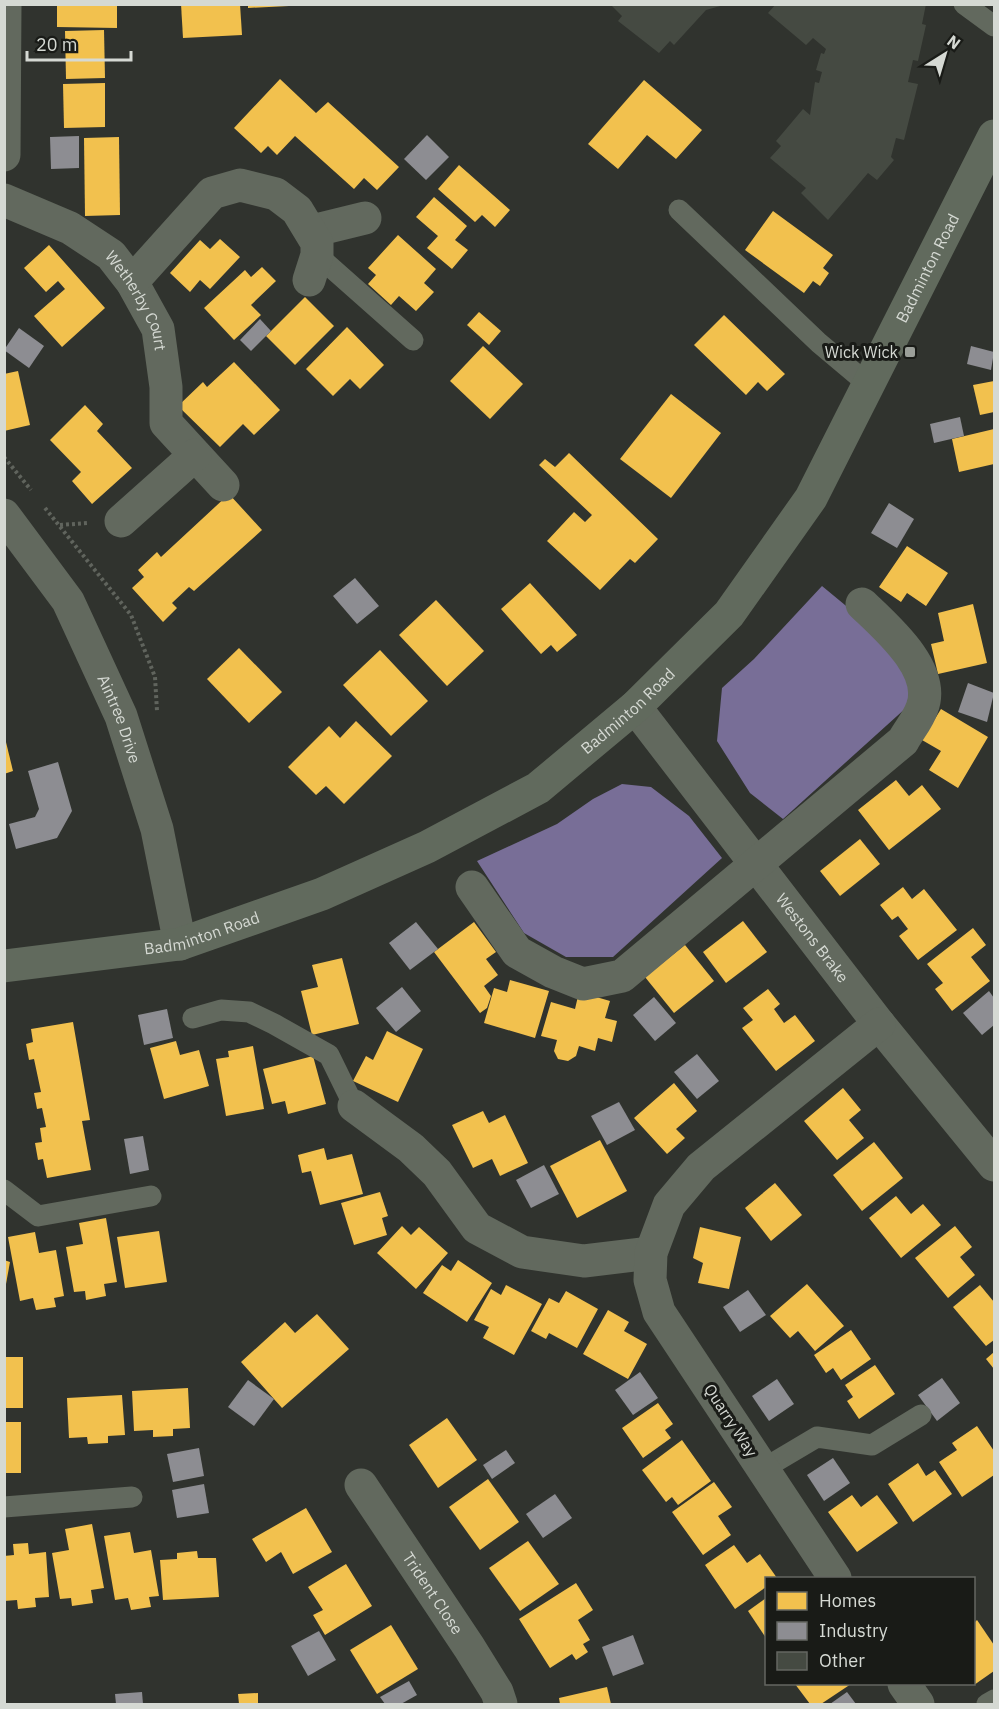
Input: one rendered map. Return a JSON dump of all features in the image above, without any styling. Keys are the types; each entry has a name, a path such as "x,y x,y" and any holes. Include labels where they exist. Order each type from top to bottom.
{"main road":[{"name":"Badminton Road","path":"4,966 180,944 322,894 427,847 538,788 635,707 729,614 811,498 994,136"}],"street":[{"path":"4,155 5,4"},
{"path":"132,282 212,194 240,185 276,194 297,210 313,255 365,218"},
{"name":"Wetherby Court","path":"4,200 70,228 111,255 132,282 158,329 166,387 166,423 223,485"},
{"path":"121,521 195,455"},
{"name":"Aintree Drive","path":"4,515 68,601 121,716 157,829 180,944"},
{"path":"472,887 517,952 553,972 583,984 622,976 754,862 903,741 923,707 923,683 908,650 862,604"},
{"name":"Westons Brake","path":"635,707 879,1024 994,1166"},
{"name":"Quarry Way","path":"834,1577 659,1312 650,1280 651,1253 669,1206 701,1167 879,1024"},
{"path":"354,1106 411,1148 436,1173 477,1228 522,1252 584,1261 651,1253"},
{"name":"Trident Close","path":"361,1485 469,1647 497,1692 501,1704"},
{"path":"905,1685 918,1704"}],"lane":[{"path":"964,4 994,26"},
{"path":"679,210 819,344 869,385"},
{"path":"313,255 413,340"},
{"path":"193,1018 222,1010 249,1012 329,1054 354,1106"},
{"path":"4,1190 38,1216 152,1196"},
{"path":"763,1469 817,1437 872,1445 921,1415"},
{"path":"4,1507 132,1497"},
{"path":"987,1704 994,1700"}],"shaded area":[{"path":"822,586 891,643 910,684 907,707 783,819 750,793 717,741 722,688 754,659"},
{"path":"622,784 651,787 689,816 722,858 613,957 566,957 524,933 477,861 557,824 593,799"}],"building: Homes":[{"path":"57,4 117,4 117,28 57,27"},
{"path":"181,4 240,4 242,35 183,38"},
{"path":"248,4 289,4 289,6 248,8"},
{"path":"104,30 105,78 66,79 65,31"},
{"path":"280,79 316,113 328,102 399,167 377,190 364,178 354,189 295,136 277,155 268,146 261,153 234,128"},
{"path":"644,80 702,130 676,159 647,135 618,169 588,144"},
{"path":"105,83 105,127 64,128 63,84"},
{"path":"119,137 120,215 85,216 84,138"},
{"path":"459,165 510,210 495,227 482,215 475,222 438,189"},
{"path":"434,197 467,226 455,240 468,250 452,269 427,248 438,236 416,217"},
{"path":"773,211 833,255 823,268 829,273 820,286 813,281 804,293 745,250"},
{"path":"398,235 436,269 424,283 434,292 416,311 399,296 391,305 368,284 376,275 368,268"},
{"path":"220,239 240,257 210,289 200,280 190,292 170,273 200,240 210,249"},
{"path":"49,245 105,308 62,347 34,316 65,289 58,281 46,292 24,268"},
{"path":"262,267 276,281 251,305 261,315 234,340 204,308 245,270 251,277"},
{"path":"305,297 334,326 295,365 266,336"},
{"path":"479,312 501,331 489,345 467,325"},
{"path":"724,315 785,374 767,391 758,382 746,395 694,345"},
{"path":"347,327 384,365 360,389 350,379 333,396 306,369"},
{"path":"483,346 523,384 490,419 450,381"},
{"path":"234,362 280,410 254,435 243,424 220,447 178,406 203,382 207,387"},
{"path":"18,371 30,425 4,431 4,374"},
{"path":"994,381 994,412 980,415 973,385"},
{"path":"671,394 721,433 671,498 620,459"},
{"path":"85,405 103,424 97,431 132,468 92,504 72,481 81,472 50,440"},
{"path":"994,429 994,464 959,472 952,439"},
{"path":"569,453 658,539 635,563 630,559 600,590 547,541 574,512 585,522 592,515 539,465 545,459 555,467"},
{"path":"229,494 262,530 194,591 189,587 172,603 177,608 163,622 132,588 144,577 138,570 157,552 161,557"},
{"path":"907,546 948,573 926,606 907,593 901,602 879,587"},
{"path":"530,583 577,635 557,652 551,645 541,654 501,609"},
{"path":"436,600 484,651 447,686 399,635"},
{"path":"973,604 987,663 938,674 931,644 944,641 938,613"},
{"path":"239,648 282,692 249,723 207,679"},
{"path":"380,650 428,701 391,736 343,685"},
{"path":"941,709 988,737 958,788 929,770 941,751 922,740"},
{"path":"356,721 392,756 344,804 326,786 316,795 288,767 329,726 340,738"},
{"path":"4,739 13,771 4,774"},
{"path":"896,780 909,796 922,785 941,809 889,850 858,810"},
{"path":"860,839 880,864 840,896 820,871"},
{"path":"903,887 912,899 924,889 957,930 918,960 899,936 908,929 898,916 892,920 880,905"},
{"path":"743,921 767,952 726,983 703,952"},
{"path":"474,922 496,952 486,959 498,975 484,986 491,996 487,1008 480,1013 434,952"},
{"path":"973,928 986,945 971,957 990,981 952,1011 935,989 943,983 927,964"},
{"path":"685,945 714,981 674,1013 645,977"},
{"path":"342,958 359,1024 312,1035 301,991 318,987 312,965"},
{"path":"510,980 549,991 535,1038 484,1023 494,988 507,992"},
{"path":"768,989 780,1004 774,1009 784,1023 795,1015 815,1041 776,1071 742,1028 753,1020 743,1008"},
{"path":"579,992 610,1001 605,1018 617,1021 612,1042 598,1038 595,1051 579,1046 576,1056 568,1061 558,1059 554,1051 557,1040 541,1036 551,1002 575,1009"},
{"path":"73,1022 90,1120 82,1121 91,1170 47,1178 43,1159 38,1160 35,1143 42,1142 40,1128 46,1127 42,1108 37,1109 34,1093 41,1092 34,1059 29,1060 26,1044 33,1042 31,1029"},
{"path":"387,1031 423,1049 398,1102 353,1081 366,1056 373,1060"},
{"path":"176,1041 180,1055 199,1050 209,1086 164,1099 150,1048"},
{"path":"253,1046 264,1109 226,1116 216,1059 229,1057 228,1051"},
{"path":"313,1056 326,1104 288,1114 285,1101 272,1104 263,1069"},
{"path":"674,1083 697,1111 676,1129 685,1138 667,1154 634,1118"},
{"path":"843,1088 861,1110 849,1120 864,1138 837,1160 804,1121"},
{"path":"483,1111 489,1123 505,1115 528,1163 500,1176 492,1159 473,1168 452,1125"},
{"path":"600,1140 627,1191 577,1218 550,1166"},
{"path":"874,1142 903,1178 862,1211 833,1175"},
{"path":"324,1148 327,1160 352,1154 363,1194 320,1205 311,1171 302,1173 298,1155"},
{"path":"775,1183 802,1215 771,1241 745,1208"},
{"path":"380,1192 388,1216 382,1218 387,1235 354,1245 341,1203"},
{"path":"896,1196 911,1214 923,1204 941,1225 901,1258 869,1218"},
{"path":"106,1218 117,1282 104,1284 106,1296 86,1300 85,1291 74,1292 66,1247 83,1244 79,1223"},
{"path":"402,1226 411,1235 419,1227 448,1253 416,1289 377,1253"},
{"path":"955,1226 972,1247 960,1257 975,1275 948,1298 915,1258"},
{"path":"700,1227 741,1237 729,1289 698,1283 703,1263 693,1258"},
{"path":"159,1231 167,1282 125,1288 117,1237"},
{"path":"35,1232 39,1253 56,1250 64,1296 54,1298 56,1307 36,1310 33,1298 20,1301 8,1237"},
{"path":"4,1260 10,1262 6,1284 4,1284"},
{"path":"458,1260 492,1283 467,1322 423,1293 442,1265 451,1271"},
{"path":"807,1284 844,1326 815,1351 798,1331 790,1338 770,1316"},
{"path":"506,1285 542,1304 514,1355 483,1338 489,1327 474,1320 491,1289 501,1295"},
{"path":"980,1285 994,1302 994,1340 986,1346 953,1307"},
{"path":"566,1291 598,1309 577,1348 549,1333 546,1339 531,1331 549,1298 559,1303"},
{"path":"608,1310 629,1322 624,1331 647,1344 628,1379 583,1354"},
{"path":"317,1314 349,1349 282,1408 241,1362 285,1322 295,1333"},
{"path":"851,1330 871,1359 841,1380 833,1368 826,1373 814,1355"},
{"path":"994,1352 994,1369 986,1359"},
{"path":"4,1357 23,1357 23,1408 4,1408"},
{"path":"875,1365 895,1394 859,1419 847,1401 853,1397 845,1385"},
{"path":"188,1388 190,1428 173,1429 173,1436 153,1437 153,1430 134,1431 132,1391"},
{"path":"122,1395 125,1435 108,1436 108,1443 88,1444 87,1437 69,1438 67,1398"},
{"path":"658,1403 673,1424 665,1430 671,1438 643,1458 622,1428"},
{"path":"447,1418 477,1460 438,1488 409,1445"},
{"path":"4,1422 21,1422 21,1473 4,1473"},
{"path":"977,1426 994,1451 994,1475 962,1497 939,1462 957,1450 952,1443"},
{"path":"682,1440 711,1481 678,1505 672,1497 666,1502 642,1470"},
{"path":"918,1463 926,1476 935,1470 952,1494 913,1522 888,1484"},
{"path":"488,1479 519,1522 480,1550 449,1507"},
{"path":"714,1482 732,1507 718,1516 731,1535 703,1555 672,1512"},
{"path":"852,1495 861,1507 877,1495 898,1523 857,1552 828,1512"},
{"path":"306,1508 332,1552 293,1574 281,1552 266,1562 252,1539"},
{"path":"92,1524 104,1588 91,1590 93,1603 72,1606 71,1598 60,1599 52,1553 69,1550 65,1529"},
{"path":"130,1532 134,1553 151,1550 159,1596 149,1597 151,1607 131,1610 128,1598 115,1600 104,1536"},
{"path":"528,1541 559,1584 520,1611 489,1568"},
{"path":"28,1543 29,1554 46,1552 49,1597 35,1598 36,1607 18,1609 17,1600 4,1601 4,1556 14,1555 13,1544"},
{"path":"734,1545 747,1563 760,1554 776,1577 765,1577 765,1588 735,1609 705,1565"},
{"path":"197,1551 198,1558 216,1558 219,1597 163,1600 160,1560 177,1559 177,1553"},
{"path":"346,1564 372,1606 325,1635 313,1615 323,1610 308,1587"},
{"path":"576,1583 593,1610 578,1620 590,1640 583,1644 588,1652 576,1660 572,1654 550,1668 519,1619"},
{"path":"765,1599 765,1636 748,1611"},
{"path":"977,1620 994,1645 994,1671 975,1684 975,1622"},
{"path":"391,1625 418,1669 377,1694 350,1650"},
{"path":"796,1685 850,1685 821,1704 810,1704"},
{"path":"607,1687 611,1704 560,1704 559,1698"},
{"path":"258,1693 258,1704 239,1704 238,1694"}],"building: Industry":[{"path":"427,135 449,157 426,180 404,159"},
{"path":"79,136 79,168 51,169 50,137"},
{"path":"260,319 271,331 251,351 240,340"},
{"path":"19,328 44,346 29,368 4,350"},
{"path":"971,346 994,352 991,370 967,364"},
{"path":"960,417 964,436 934,443 930,424"},
{"path":"889,503 914,519 897,548 871,533"},
{"path":"355,578 379,606 357,624 333,596"},
{"path":"968,683 994,693 987,722 958,712"},
{"path":"58,762 72,811 57,838 16,849 9,824 35,817 39,809 28,771"},
{"path":"416,922 438,949 410,970 389,943"},
{"path":"402,987 421,1011 396,1032 376,1008"},
{"path":"989,991 994,998 994,1025 982,1035 963,1013"},
{"path":"654,997 676,1023 655,1041 633,1015"},
{"path":"167,1009 173,1038 144,1045 138,1015"},
{"path":"697,1054 719,1081 697,1099 674,1072"},
{"path":"619,1102 635,1130 607,1145 591,1116"},
{"path":"143,1136 149,1170 130,1174 124,1139"},
{"path":"544,1165 559,1194 531,1208 516,1180"},
{"path":"748,1290 766,1315 740,1332 723,1307"},
{"path":"640,1372 658,1398 633,1415 615,1390"},
{"path":"942,1378 960,1403 937,1421 918,1395"},
{"path":"777,1379 794,1404 769,1421 752,1396"},
{"path":"248,1380 274,1399 254,1426 228,1407"},
{"path":"199,1448 204,1476 173,1482 167,1454"},
{"path":"506,1450 515,1463 492,1479 483,1465"},
{"path":"833,1458 850,1483 824,1501 807,1475"},
{"path":"204,1484 209,1513 177,1518 172,1490"},
{"path":"555,1494 572,1518 543,1538 526,1514"},
{"path":"319,1631 336,1660 308,1676 291,1646"},
{"path":"633,1635 644,1664 613,1676 602,1647"},
{"path":"409,1681 417,1695 401,1704 385,1704 380,1697"},
{"path":"142,1692 143,1704 116,1704 115,1694"},
{"path":"847,1692 856,1704 830,1704"}],"building: Other":[{"path":"610,4 724,5 706,10 674,45 670,41 659,53 618,21 622,16"},
{"path":"776,4 926,4 922,24 926,25 918,61 913,60 908,82 918,84 904,140 896,138 891,157 894,160 877,180 868,173 828,220 801,193 806,188 770,158 781,146 776,141 803,109 810,115 815,82 819,83 822,72 816,70 821,53 824,54 826,49 813,38 806,45 768,13"}],"place":[{"name":"Wick Wick","path":"910,352"}]}
